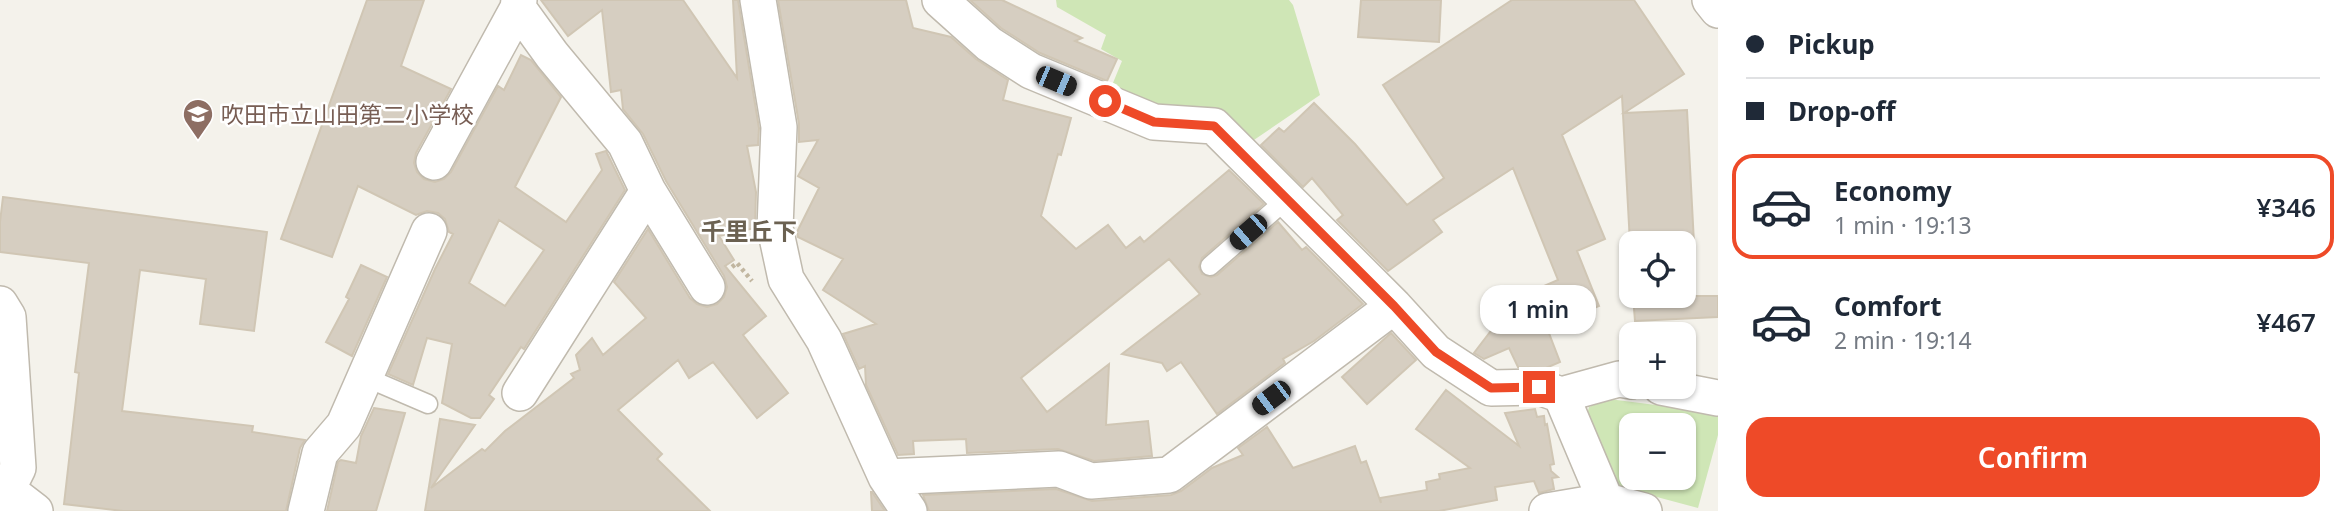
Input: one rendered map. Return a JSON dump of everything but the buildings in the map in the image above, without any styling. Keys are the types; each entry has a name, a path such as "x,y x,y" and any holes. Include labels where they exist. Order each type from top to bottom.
{"street":[{"path":"758,0 779,127 775,228 786,279 824,340 886,477 909,511"},
{"path":"940,0 989,44 1031,71 1154,122 1214,126 1394,306 1436,352 1491,388 1539,387 1561,396 1619,379"},
{"path":"1710,0 1718,10"},
{"path":"435,162 518,4 552,55 625,143 648,191 707,287"},
{"path":"520,393 648,191"},
{"path":"306,511 320,453 344,425 429,232"},
{"path":"0,304 8,317 18,468 2,493 35,511"},
{"path":"886,477 1059,469 1091,481 1169,475 1394,306"},
{"path":"1696,394 1718,398"},
{"path":"1561,396 1608,506"},
{"path":"1547,511 1608,506 1644,511"}],"lane":[{"path":"1210,266 1287,199"},
{"path":"365,377 428,404"}],"green space":[{"path":"1056,0 1289,0 1293,5 1320,95 1248,144 1108,95 1122,61 1101,49 1106,35 1057,7"},
{"path":"1609,399 1718,413 1718,435 1698,508 1631,490 1696,490 1696,413 1619,413 1619,487 1612,485 1584,425 1589,407"}],"place":[{"name":"吹田市立山田第二小学校","path":"198,141"}],"district":[{"name":"千里丘下","path":"749,230"}],"route":[{"path":"1105,101 1154,122 1214,126 1394,306 1436,352 1491,388 1539,387"}]}
